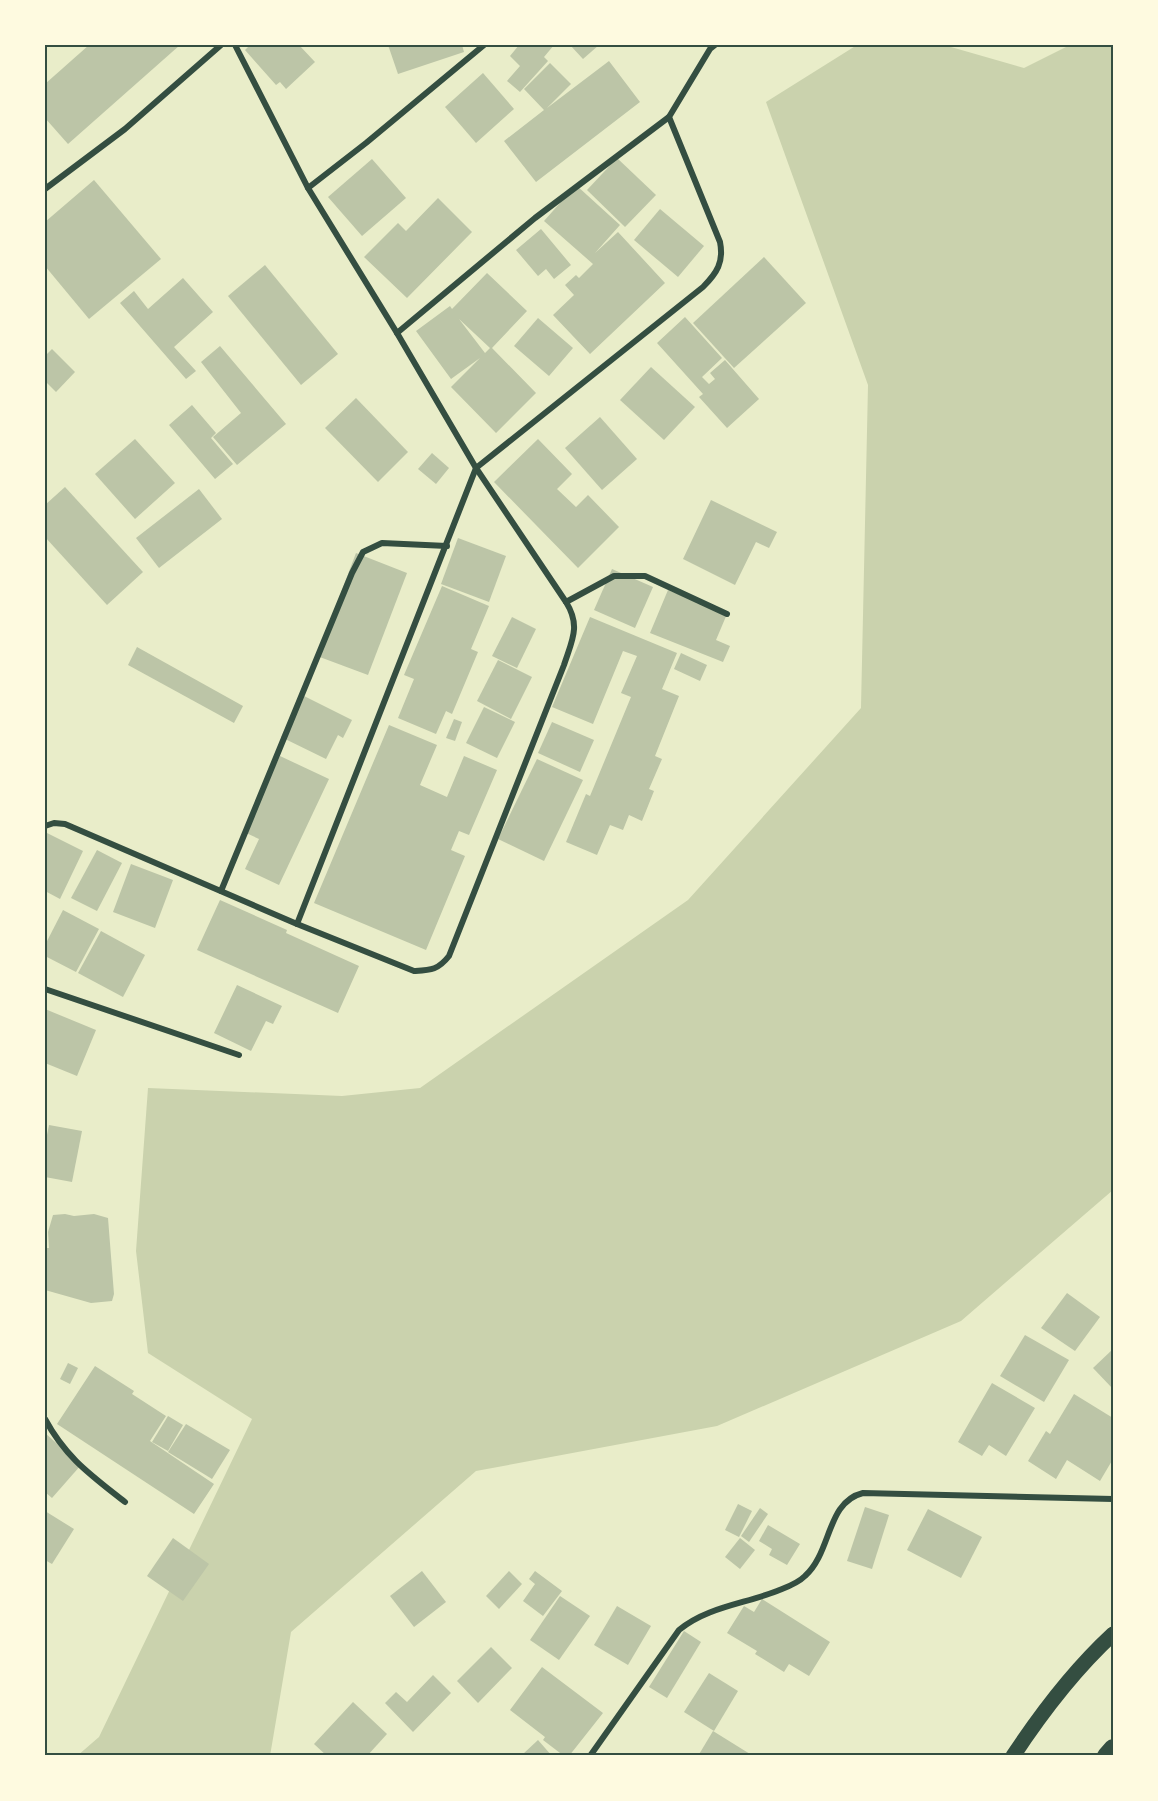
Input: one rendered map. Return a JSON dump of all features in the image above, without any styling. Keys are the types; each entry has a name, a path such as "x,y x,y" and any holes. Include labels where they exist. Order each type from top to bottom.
{"highway":[{"path":"1106,1756 1113,1748"}],"main road":[{"path":"1013,1756 1031,1728 1065,1684 1113,1634"}],"street":[{"path":"45,189 125,129 221,45"},
{"path":"45,826 54,823 66,824 297,924 414,971 430,970 441,966 448,956 564,665 576,627 574,614 476,468 398,333 308,188 235,45"},
{"path":"308,188 484,45"},
{"path":"398,333 536,218 669,117 711,46"},
{"path":"297,924 476,468 717,274 722,253 720,242 669,117"},
{"path":"221,891 352,573 363,552 382,543 447,546"},
{"path":"566,602 614,576 645,576 727,614"},
{"path":"45,989 239,1055"},
{"path":"45,1419 55,1437 74,1461 125,1502"},
{"path":"590,1756 679,1630 691,1621 718,1609 765,1596 795,1584 806,1576 817,1563 837,1513 852,1496 863,1493 1113,1499"}],"green space":[{"path":"857,45 944,45 1024,68 1070,45 1113,45 1113,1190 961,1321 717,1426 476,1471 291,1632 270,1756 77,1756 99,1737 252,1419 148,1353 136,1251 148,1088 342,1096 420,1088 688,900 861,708 868,385 766,102"}],"building":[{"path":"89,45 180,45 68,144 45,118 45,84"},
{"path":"250,45 299,45 315,62 286,89 280,82 276,85 245,50"},
{"path":"388,45 462,45 464,52 398,74"},
{"path":"519,45 554,45 544,57 548,61 520,92 507,81 520,66 510,56"},
{"path":"570,45 599,45 583,59"},
{"path":"609,61 640,102 536,182 504,141 544,110 524,89 550,63 571,84 547,108"},
{"path":"483,73 514,109 476,143 445,107"},
{"path":"617,158 656,195 625,227 587,190"},
{"path":"372,159 406,198 362,236 328,197"},
{"path":"94,180 161,259 89,319 45,266 45,222"},
{"path":"576,185 620,225 595,253 618,232 665,283 590,354 553,315 574,295 565,285 576,275 579,278 593,264 544,221"},
{"path":"438,198 472,232 407,298 364,257 398,223 406,231"},
{"path":"660,209 704,246 678,277 634,240"},
{"path":"541,229 571,265 554,279 546,269 538,276 516,250"},
{"path":"764,257 806,303 734,368 693,323"},
{"path":"265,265 338,354 301,385 228,296"},
{"path":"487,273 527,311 492,348 536,393 496,433 451,387 480,358 451,379 416,331 450,306 452,309","holes":["459,319 490,348 485,353"]},
{"path":"183,278 213,312 174,347 196,371 186,379 120,303 134,291 148,309"},
{"path":"685,317 722,358 702,377 709,384 715,379 710,373 725,360 759,399 727,428 699,397 703,394 657,343"},
{"path":"538,318 573,348 549,376 514,346"},
{"path":"220,346 286,424 237,465 213,437 241,413 201,362"},
{"path":"52,349 75,372 56,392 45,381 45,356"},
{"path":"651,367 695,407 664,440 620,400"},
{"path":"356,398 408,452 378,482 325,428"},
{"path":"192,405 216,433 211,438 233,464 215,479 169,425"},
{"path":"600,417 637,459 602,490 565,448"},
{"path":"135,439 175,483 135,519 95,474"},
{"path":"538,439 572,474 557,489 576,507 588,495 619,527 578,568 494,482"},
{"path":"432,453 449,468 436,484 418,469"},
{"path":"65,487 143,572 107,605 45,537 45,505"},
{"path":"199,489 222,519 159,568 136,538"},
{"path":"711,500 777,532 769,548 756,542 735,585 683,559"},
{"path":"458,538 506,556 489,602 441,584"},
{"path":"356,553 407,573 368,675 317,656"},
{"path":"612,569 653,587 635,628 594,610"},
{"path":"442,586 489,606 471,649 478,652 452,714 446,711 436,734 398,718 414,679 404,675"},
{"path":"668,590 727,614 716,640 730,646 723,662 650,633"},
{"path":"512,617 536,629 517,668 492,656"},
{"path":"590,617 677,653 662,689 679,696 655,756 662,759 649,789 654,791 642,821 629,815 623,830 610,825 597,855 566,842 586,794 590,796 631,697 621,693 637,656 623,651 593,724 552,707"},
{"path":"137,647 243,706 234,723 128,665"},
{"path":"681,653 707,665 700,681 674,669"},
{"path":"498,660 532,677 511,719 477,701"},
{"path":"302,695 352,720 343,738 338,735 326,759 281,737"},
{"path":"484,707 515,722 497,758 466,743"},
{"path":"454,719 462,722 455,741 446,738"},
{"path":"552,722 594,740 580,772 538,753"},
{"path":"389,725 437,745 420,785 447,797 464,756 497,770 469,835 459,831 451,850 465,856 426,950 314,903"},
{"path":"280,756 329,779 279,885 245,869 259,839 244,832"},
{"path":"537,759 583,780 544,861 498,839"},
{"path":"45,832 83,851 60,899 45,891"},
{"path":"97,850 122,863 97,911 71,898"},
{"path":"131,864 173,880 155,928 113,912"},
{"path":"220,900 359,966 338,1013 197,950"},
{"path":"63,910 99,929 76,972 45,956 45,945"},
{"path":"101,931 145,955 123,997 78,973"},
{"path":"237,985 282,1006 273,1024 266,1021 251,1051 214,1033"},
{"path":"45,1009 96,1030 77,1076 45,1063"},
{"path":"49,1125 82,1131 72,1182 45,1177 45,1145"},
{"path":"94,1214 108,1218 114,1294 112,1301 91,1303 45,1290 45,1248 49,1248 48,1232 53,1215 74,1216"},
{"path":"1067,1293 1100,1317 1075,1351 1041,1328"},
{"path":"1025,1335 1069,1360 1044,1402 1000,1376"},
{"path":"1113,1349 1113,1389 1093,1368"},
{"path":"68,1363 78,1368 70,1384 60,1379"},
{"path":"95,1366 134,1391 132,1394 166,1416 150,1441 147,1439 214,1484 194,1514 57,1424"},
{"path":"992,1383 1035,1408 1006,1456 989,1445 982,1456 958,1442"},
{"path":"1074,1394 1113,1418 1113,1459 1100,1481 1067,1460 1056,1479 1028,1461 1046,1431 1050,1434"},
{"path":"168,1416 183,1425 168,1451 152,1442"},
{"path":"186,1424 230,1450 212,1479 168,1452"},
{"path":"45,1433 81,1465 52,1498 45,1492"},
{"path":"738,1504 752,1511 739,1537 725,1530"},
{"path":"865,1507 889,1515 872,1569 847,1561"},
{"path":"760,1508 768,1514 749,1542 741,1536"},
{"path":"928,1509 982,1537 961,1578 907,1550"},
{"path":"45,1511 74,1529 52,1564 45,1560"},
{"path":"768,1525 800,1544 787,1565 769,1555 772,1549 759,1541"},
{"path":"173,1538 209,1564 183,1601 147,1576"},
{"path":"740,1538 755,1550 740,1569 725,1557"},
{"path":"422,1571 446,1602 414,1627 390,1596"},
{"path":"509,1571 522,1584 499,1609 486,1596"},
{"path":"535,1571 562,1591 543,1616 523,1601 535,1584 529,1579"},
{"path":"560,1596 590,1616 559,1660 530,1640"},
{"path":"762,1599 830,1642 809,1676 789,1664 784,1672 755,1654 757,1651 727,1633 744,1606 754,1612"},
{"path":"617,1606 651,1626 628,1665 594,1645"},
{"path":"684,1631 701,1642 667,1698 649,1687"},
{"path":"491,1647 512,1668 478,1703 457,1681"},
{"path":"542,1667 603,1713 569,1756 564,1756 543,1740 545,1737 510,1710"},
{"path":"709,1673 738,1691 714,1731 684,1712"},
{"path":"433,1675 451,1693 413,1732 385,1703 396,1692 407,1702"},
{"path":"353,1702 387,1734 367,1756 327,1756 314,1744"},
{"path":"713,1731 750,1754 748,1756 698,1756"},
{"path":"538,1740 552,1756 525,1756 523,1754"}]}
